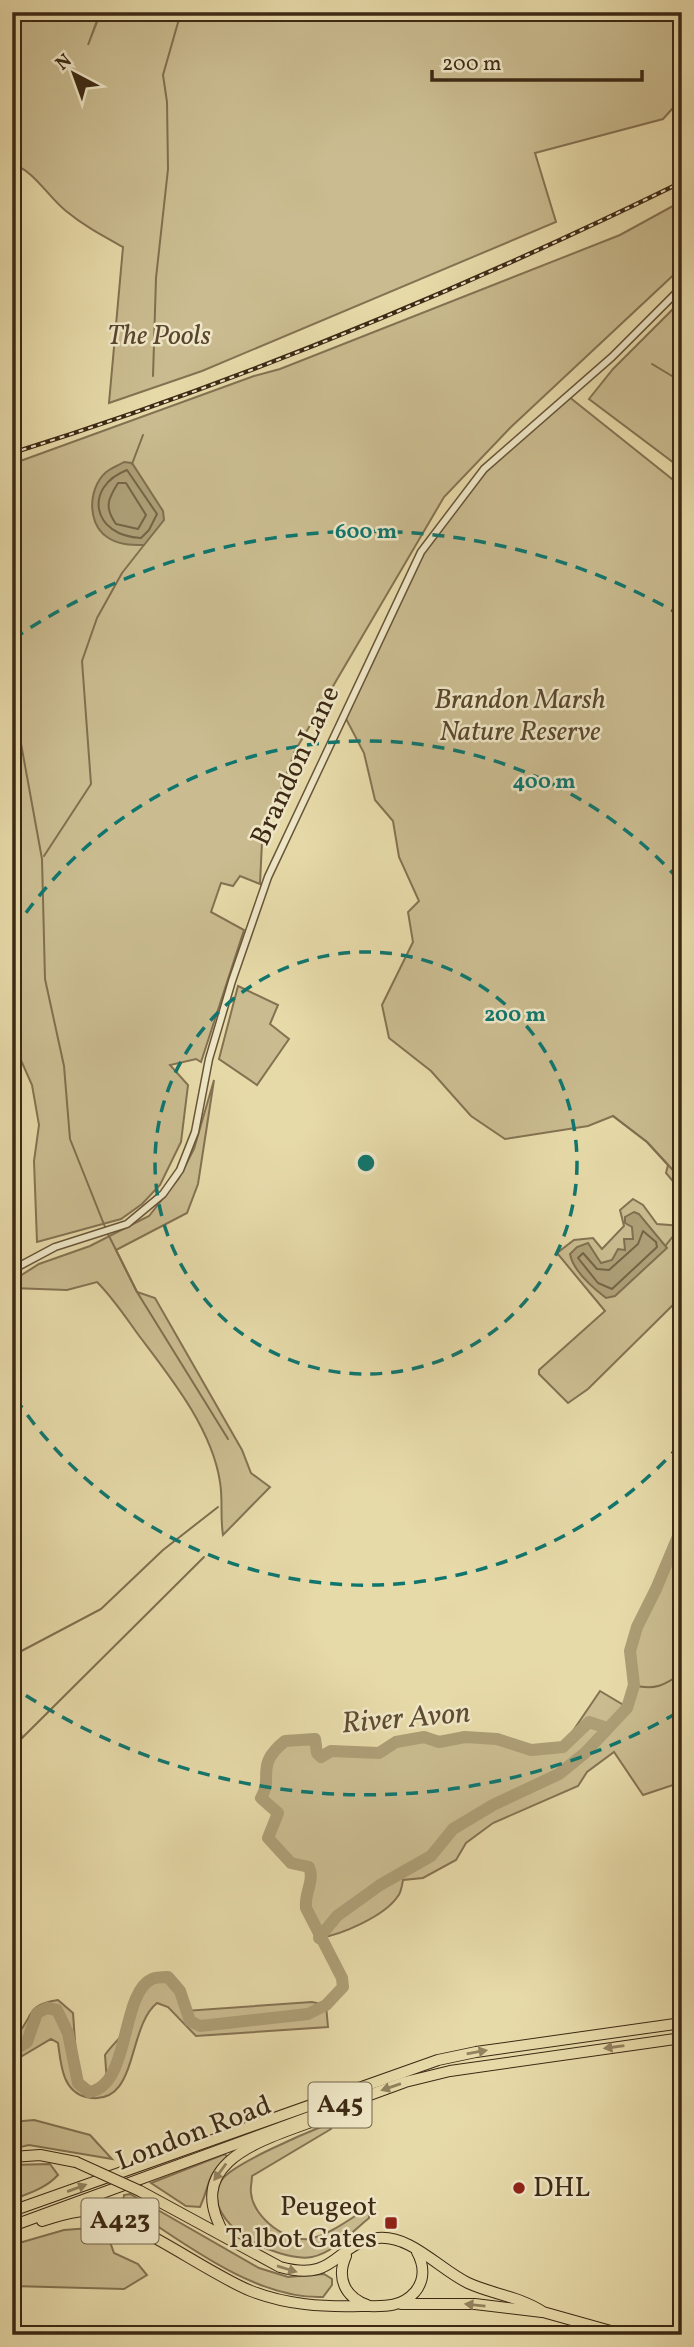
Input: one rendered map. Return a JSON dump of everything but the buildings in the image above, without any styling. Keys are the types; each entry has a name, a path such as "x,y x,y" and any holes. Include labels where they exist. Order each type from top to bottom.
{"highway":[{"name":"London Road","path":"12,2211 438,2060 476,2052 682,2023"},
{"name":"London Road","path":"12,2226 366,2096 450,2071 682,2038"},
{"path":"226,2237 211,2209 210,2197 216,2177 226,2164 246,2149 343,2110 366,2096"},
{"name":"A423","path":"12,2157 40,2155 76,2162 140,2191 268,2262 302,2273 329,2265 350,2251"},
{"name":"A423","path":"12,2231 78,2212 99,2213 115,2218 248,2290 273,2299 305,2306 371,2306"},
{"path":"543,2312 532,2305 468,2283 400,2240 369,2240 350,2251 342,2264 345,2287 354,2298 371,2306 464,2303 543,2312 625,2335"},
{"path":"399,2304 414,2294 421,2282 422,2264 414,2249"}],"street":[{"name":"Brandon Lane","path":"12,1270 55,1247 127,1224 163,1194 180,1170 195,1132 209,1059 234,974 268,877 421,552 449,511 484,469 612,357 682,287"}],"green space":[{"name":"The Pools","path":"12,12 100,12 88,45 101,12 682,12 682,98 663,119 535,153 556,222 202,371 109,403 123,247 73,216 27,172 12,164"},
{"path":"682,201 682,267 511,427 444,497 295,751 262,842 260,884 240,876 233,886 221,883 211,912 244,930 201,1062 196,1059 170,1065 188,1085 181,1142 160,1185 142,1204 121,1219 37,1242 34,1161 39,1125 32,1085 12,1040 12,464 280,369 620,235"},
{"path":"682,300 682,370 677,379 682,382 682,469 589,399 613,369"},
{"name":"Brandon Marsh Nature Reserve","path":"568,396 682,487 682,1192 666,1173 668,1165 647,1142 613,1116 588,1126 505,1139 471,1116 431,1071 389,1038 382,1005 413,942 408,912 419,901 399,857 393,821 375,800 364,753 343,713 421,552 463,492"},
{"path":"238,986 278,1005 270,1024 289,1039 257,1085 219,1059"},
{"path":"214,1080 198,1184 187,1213 116,1250 137,1292 155,1298 242,1450 251,1473 270,1487 223,1535 216,1462 199,1424 177,1387 109,1295 97,1282 67,1290 12,1288 12,1281 39,1264 90,1246 149,1216 179,1178 194,1149"},
{"path":"633,1199 643,1205 657,1224 682,1226 682,1296 588,1389 568,1403 539,1374 539,1370 605,1311 557,1253 574,1240 593,1238 602,1249 624,1226 620,1210"},
{"path":"682,1527 682,1682 676,1687 682,1696 682,1782 643,1795 614,1752 587,1772 578,1786 493,1823 466,1843 456,1860 423,1878 403,1880 398,1896 383,1911 350,1929 319,1938 304,1899 310,1878 309,1867 291,1863 268,1838 278,1813 261,1798 267,1765 274,1750 286,1743 315,1739 317,1753 321,1757 331,1751 379,1753 396,1742 424,1737 439,1742 465,1737 497,1739 531,1750 562,1747 600,1691 627,1707 632,1686 631,1657 634,1638 642,1614"},
{"path":"168,1977 180,1991 185,2011 312,2002 326,2005 328,2027 196,2036 168,2007 157,2003 140,2030 124,2079 115,2091 103,2097 86,2097 72,2089 64,2076 58,2043 51,2039 12,2062 12,2039 34,2010 47,2002 58,2000 73,2013 78,2083 89,2092 101,2091 107,2083 105,2055 126,2029 143,1988 156,1979"},
{"path":"34,2120 90,2135 112,2159 29,2145 12,2149 12,2122"},
{"path":"328,2124 331,2129 252,2176 253,2202 258,2212 274,2228 304,2239 326,2233 363,2211 369,2210 369,2218 335,2246 312,2257 281,2254 263,2247 231,2225 221,2211 217,2197 221,2181 227,2174 270,2150"},
{"path":"225,2154 227,2157 212,2176 200,2207 186,2206 151,2183"},
{"path":"50,2164 58,2175 53,2180 12,2200 12,2165"},
{"path":"130,2194 259,2268 288,2277 324,2274 332,2279 332,2285 323,2297 297,2295 271,2289 244,2278 218,2265 123,2203 124,2195"},
{"path":"90,2228 110,2242 114,2253 138,2264 147,2275 124,2289 12,2286 12,2245 64,2230"}],"water":[{"path":"124,462 132,463 163,511 164,520 144,545 129,545 111,540 95,522 92,503 97,484 109,470"},
{"path":"634,1212 639,1214 667,1248 615,1296 606,1298 579,1273 570,1254 577,1247 588,1243 601,1263 612,1260 618,1249 625,1250 624,1239 633,1239 632,1227 625,1223 625,1217"}],"waterway":[{"path":"153,376 156,278 168,169 167,102 163,75 181,12"},
{"path":"652,364 682,382"},
{"path":"677,378 682,370"},
{"path":"132,464 143,435"},
{"path":"44,856 91,784 82,661 97,618 122,573 144,545"},
{"path":"12,694 42,859 45,979 64,1066 70,1139 105,1227"},
{"path":"613,1116 647,1142 682,1180"},
{"path":"666,1245 678,1230"},
{"path":"107,1232 137,1292 228,1439"},
{"name":"River Avon","path":"682,1434 678,1442 682,1475"},
{"path":"12,1656 101,1609 163,1550 218,1507"},
{"name":"River Avon","path":"319,1938 337,1916 380,1885 431,1856 453,1829 493,1805 559,1774 585,1753 627,1708 634,1685 630,1651 637,1627 682,1527"},
{"path":"12,1748 204,1557"},
{"path":"12,1636 18,1640"},
{"path":"634,1685 659,1686 682,1673"},
{"path":"12,1687 22,1738"},
{"name":"River Avon","path":"12,2051 27,2042 37,2013 47,2008 57,2010 68,2033 78,2083 89,2092 102,2086 112,2074 135,2002 142,1988 152,1979 168,1977 180,1991 190,2021 200,2026 308,2014 326,2005 343,1987 342,1978 306,1908 311,1877 309,1867 291,1863 268,1838 278,1813 261,1798 266,1783 267,1764 285,1741 315,1739 317,1753 321,1757 331,1751 379,1753 396,1742 424,1737 439,1742 465,1737 497,1739 531,1750 563,1747 589,1722 607,1728"}],"railway":[{"path":"12,453 268,364 518,259 682,182"}],"place":[{"name":"DHL","path":"519,2188"},
{"name":"Peugeot Talbot Gates","path":"391,2223"}]}
